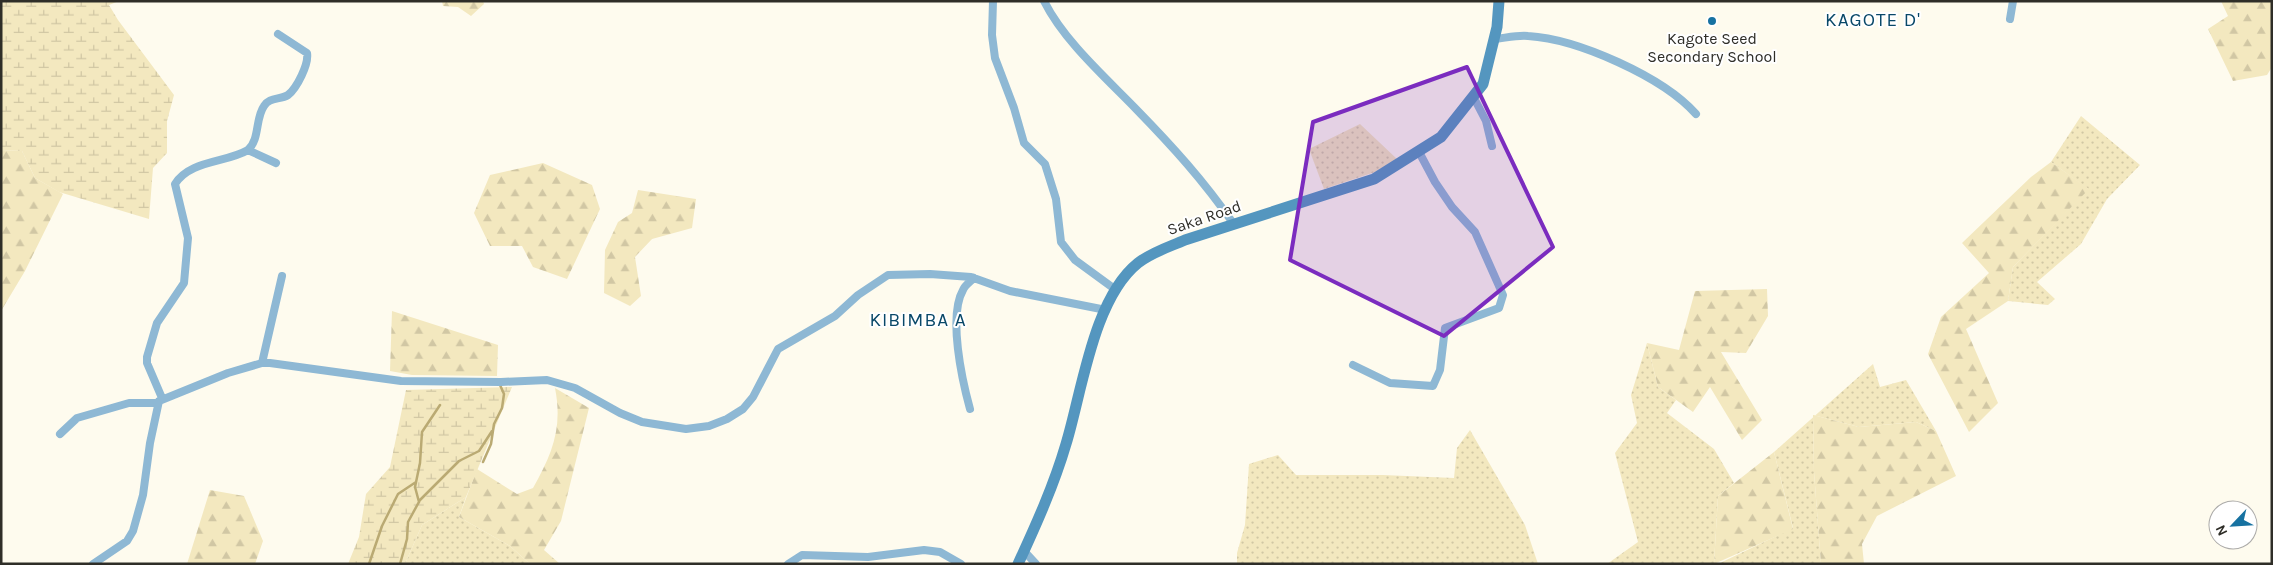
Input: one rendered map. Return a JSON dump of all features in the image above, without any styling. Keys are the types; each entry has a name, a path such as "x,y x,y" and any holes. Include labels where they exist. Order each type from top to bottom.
{"main road":[{"name":"Saka Road","path":"1018,564 1066,444 1095,336 1116,290 1138,264 1156,252 1232,223 1374,179 1441,137 1474,98 1487,74 1499,1"}],"street":[{"path":"993,1 992,35 995,58 1005,82 1024,143 1046,164 1056,199 1061,242 1075,260 1116,290"},
{"path":"1044,1 1058,23 1105,78 1198,175 1232,223"},
{"path":"2010,19 2014,1"},
{"path":"92,564 127,541 133,531 143,495 150,443 160,401 147,363 147,357 157,322 184,283 188,238 175,184 182,175 190,171 248,150 253,145 263,107 269,101 287,96 294,88 308,60 303,49 278,34"},
{"path":"1494,39 1528,36 1570,44 1655,80 1685,101 1696,114"},
{"path":"1474,98 1486,121 1492,146"},
{"path":"248,150 276,163"},
{"path":"1353,364 1390,383 1433,386 1440,370 1445,328 1499,308 1502,295 1475,232 1452,207 1435,182 1419,152"},
{"path":"60,434 77,418 130,403 160,401 262,363 353,373 401,381 500,382 546,380 574,388 620,413 642,422 686,429 709,426 728,419 743,409 754,397 778,349 836,316 858,295 888,275 930,274 974,278 1010,291 1106,310"},
{"path":"262,363 282,276"},
{"path":"970,409 958,356 957,324 963,290 974,278"},
{"path":"788,564 802,555 868,557 924,550 940,552 961,564"},
{"path":"1024,551 1036,564"}],"highlighted area":[{"path":"1467,67 1553,247 1444,336 1290,260 1313,122"}],"green space":[{"path":"1,1 119,1 109,5 174,95 167,121 167,153 153,168 149,219 59,192 35,178 22,151 1,150"},
{"path":"442,1 483,1 484,4 471,16 458,7 443,6"},
{"path":"2221,1 2272,1 2272,67 2267,75 2233,81 2208,29 2228,16"},
{"path":"2081,116 2140,165 2107,199 2081,244 2037,282 2055,299 2048,305 2008,301 2013,267 2088,189 2051,162"},
{"path":"1360,124 1397,159 1375,172 1324,189 1309,149"},
{"path":"1,150 22,151 35,178 63,194 25,271 1,311"},
{"path":"2051,162 2089,189 2013,267 2008,301 1966,329 1998,403 1969,432 1928,354 1941,317 1989,273 1962,243 2031,177"},
{"path":"543,163 592,185 600,209 567,279 533,267 522,246 490,246 474,213 490,175"},
{"path":"638,190 696,199 692,228 652,239 635,257 641,296 630,306 604,293 605,250 618,222 632,213"},
{"path":"1767,289 1768,316 1746,353 1721,352 1762,420 1742,440 1710,387 1693,412 1658,387 1647,343 1679,350 1695,291"},
{"path":"392,311 498,345 497,376 412,375 390,371"},
{"path":"1647,343 1658,387 1676,400 1667,413 1714,449 1734,483 1718,496 1714,564 1607,564 1638,542 1615,453 1637,423 1631,395"},
{"path":"1873,364 1880,387 1906,380 1936,431 1916,422 1859,427 1815,416"},
{"path":"512,387 466,497 422,525 405,564 348,564 359,537 366,494 390,467 406,390"},
{"path":"555,388 589,408 561,521 544,550 560,564 530,564 510,546 459,517 477,469 517,494 533,488 546,464 557,428 558,416"},
{"path":"1813,415 1859,427 1916,422 1936,431 1956,476 1877,516 1862,544 1864,564 1821,564 1814,472"},
{"path":"1813,417 1814,472 1821,564 1718,564 1793,528 1774,452"},
{"path":"1470,430 1525,525 1538,564 1237,564 1237,553 1245,525 1249,464 1278,455 1296,475 1383,475 1454,478 1457,448"},
{"path":"1774,452 1793,529 1714,564 1718,496"},
{"path":"210,490 244,496 263,541 255,564 187,564"},
{"path":"466,497 459,517 510,546 530,564 405,564 422,525"}],"waterway":[{"path":"483,462 491,444 494,424 502,408 504,394 500,385"},
{"path":"419,502 415,487 420,463 422,432 440,405"},
{"path":"400,564 407,539 408,522 420,500 459,461 479,451 492,431"},
{"path":"369,564 382,526 398,494 416,482"}],"place":[{"name":"Kagote Seed Secondary School","path":"1712,21"}],"district":[{"name":"KAGOTE D'","path":"1873,19"},
{"name":"KIBIMBA A","path":"918,319"}]}
